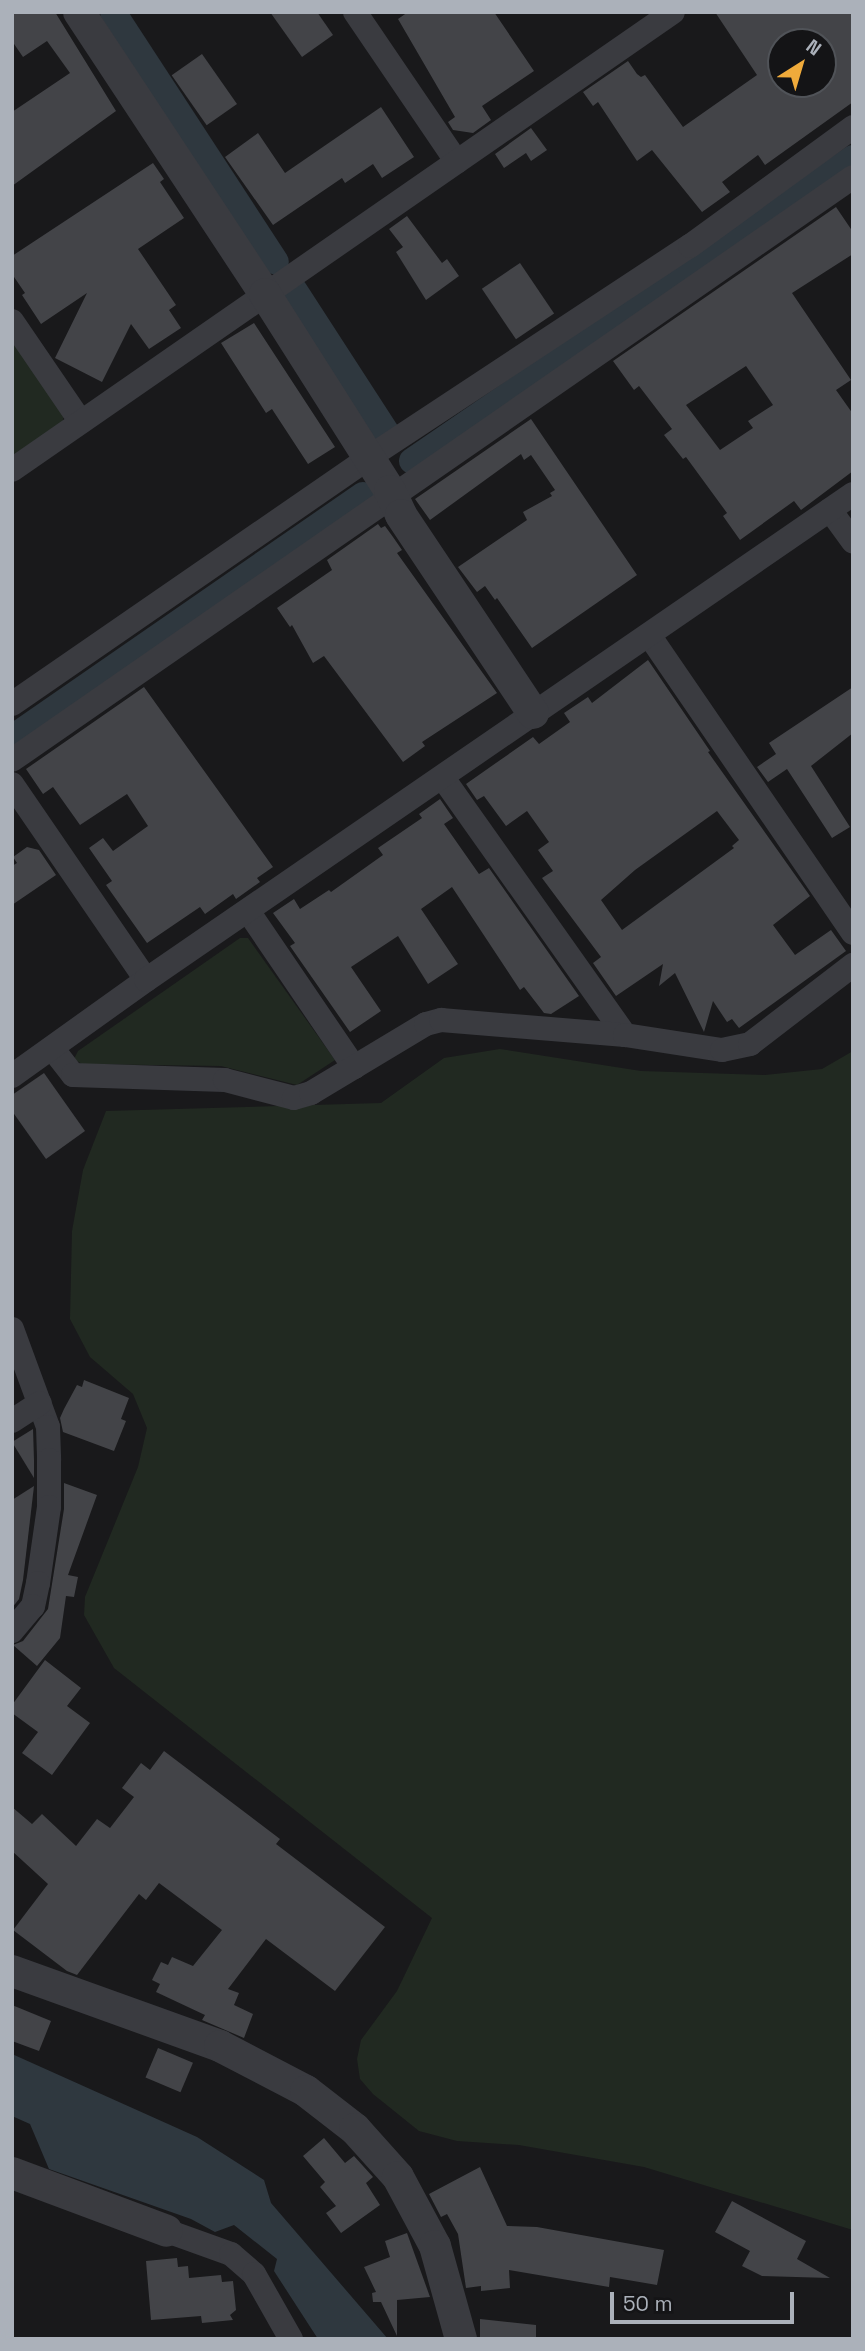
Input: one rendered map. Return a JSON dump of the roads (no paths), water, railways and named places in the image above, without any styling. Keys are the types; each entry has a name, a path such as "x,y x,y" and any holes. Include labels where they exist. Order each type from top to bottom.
{"street":[{"path":"79,12 265,294 382,479 401,514 533,713"},
{"path":"355,12 457,162"},
{"path":"12,470 457,162 663,15"},
{"path":"12,760 690,246 853,127"},
{"path":"12,704 382,479 853,177"},
{"path":"12,321 81,422"},
{"path":"12,1076 146,980 853,494"},
{"path":"830,510 853,542"},
{"path":"649,635 853,933"},
{"path":"443,778 625,1035"},
{"path":"12,784 146,980"},
{"path":"248,911 354,1067"},
{"path":"52,1048 73,1075 225,1080 294,1098 311,1093 426,1024 440,1020 625,1035 722,1050 750,1044 853,965"},
{"path":"12,1329 48,1427 48,1507 33,1606 12,1631"},
{"path":"12,1421 40,1403"},
{"path":"12,1971 220,2046 306,2091 355,2129 398,2177 435,2246 461,2339"},
{"path":"12,2173 231,2254 254,2274 291,2339"}],"waterway":[{"path":"113,12 276,262"},
{"path":"412,461 853,158"},
{"path":"295,291 387,433"},
{"path":"12,738 363,495"}]}
